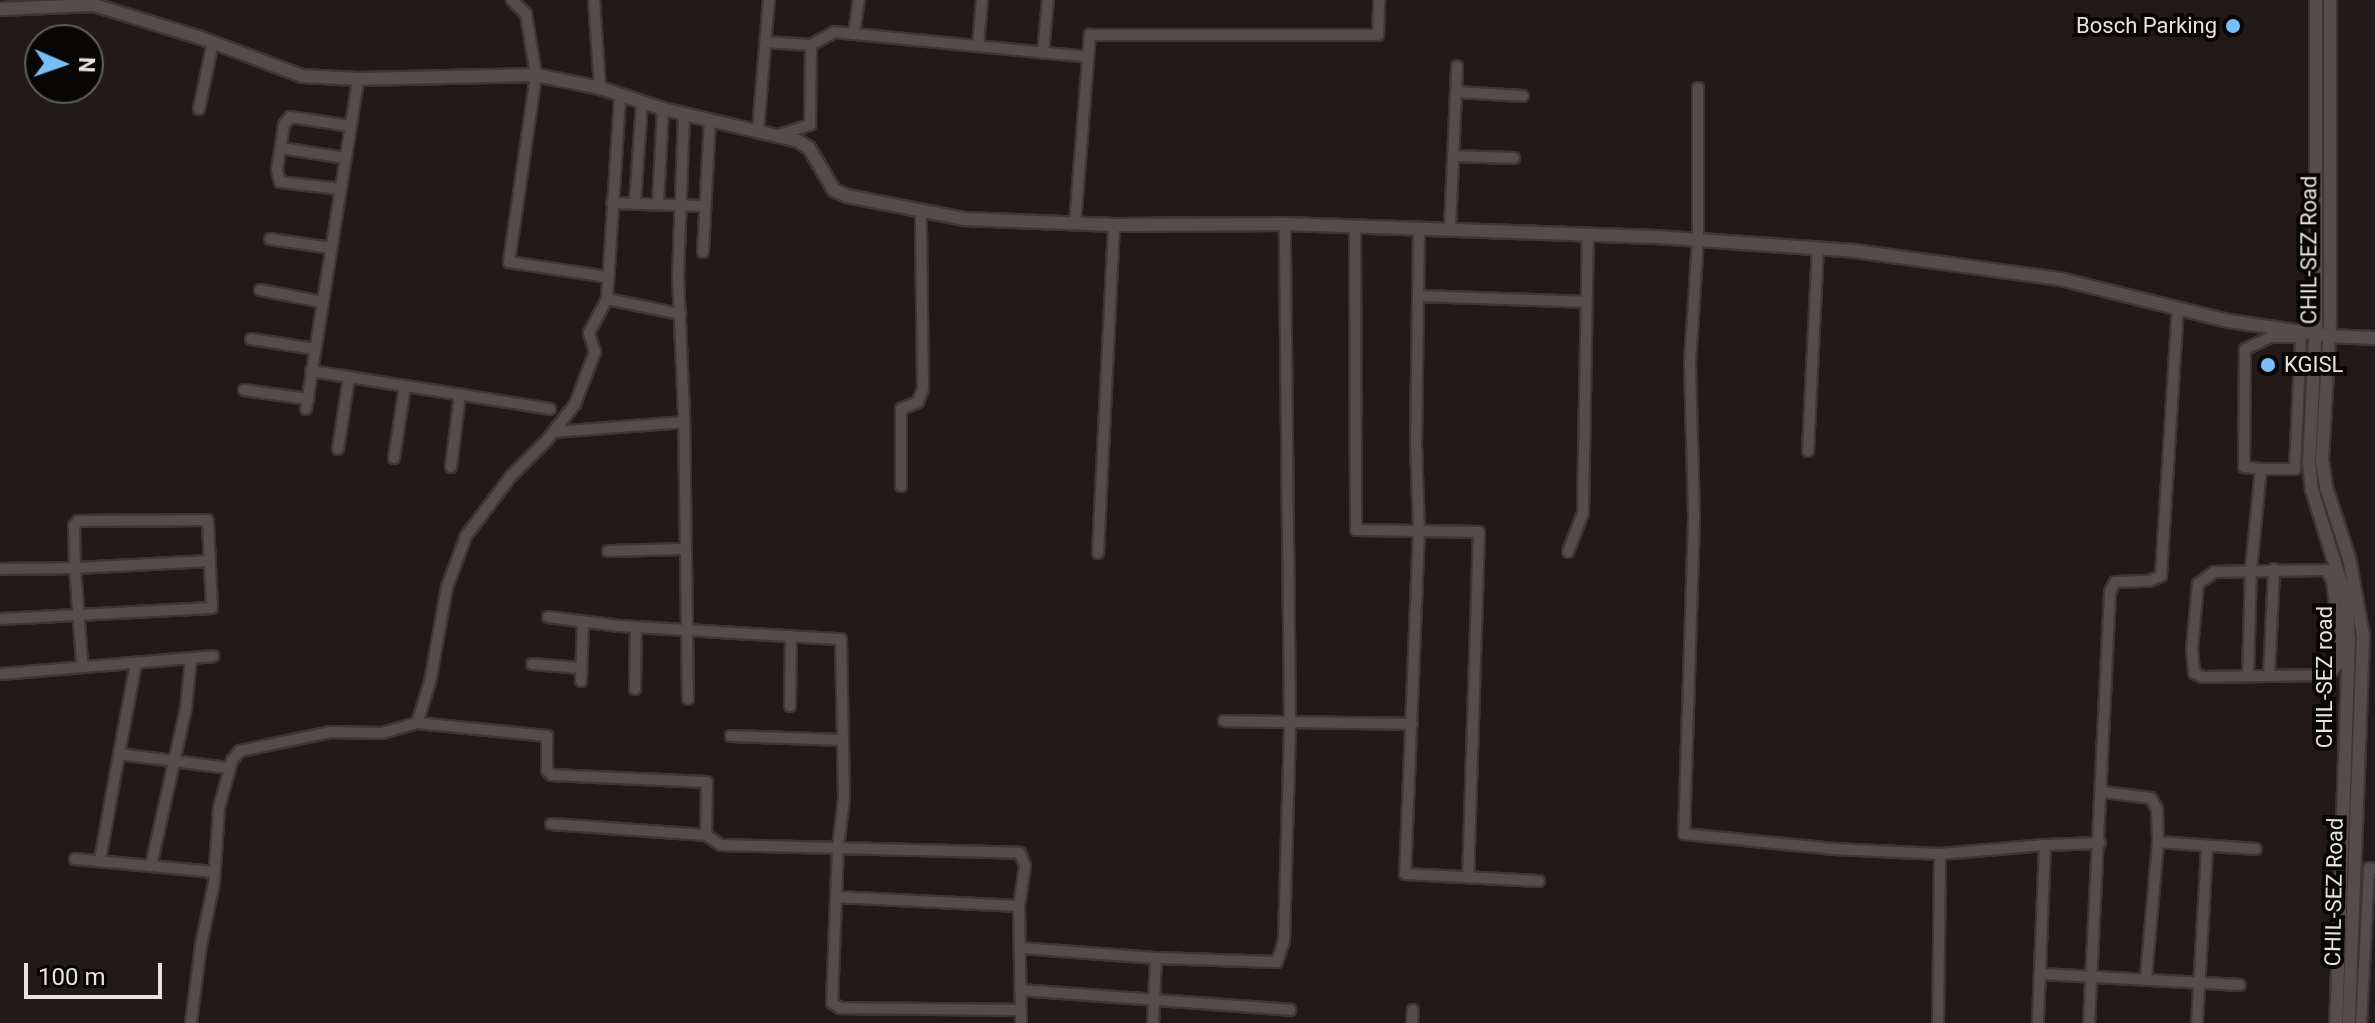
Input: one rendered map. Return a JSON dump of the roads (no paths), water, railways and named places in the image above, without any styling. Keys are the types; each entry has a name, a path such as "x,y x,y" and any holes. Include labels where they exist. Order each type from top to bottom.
{"street":[{"path":"512,0 526,14"},
{"path":"525,0 536,75 509,262 608,277"},
{"path":"594,0 600,88"},
{"path":"758,130 769,0"},
{"path":"854,34 859,0"},
{"path":"978,46 982,0"},
{"path":"1043,53 1048,0"},
{"path":"1075,224 1090,35 1378,35 1379,0"},
{"name":"CHIL-SEZ road","path":"2316,0 2315,333 2310,476 2346,599 2336,1023"},
{"name":"CHIL-SEZ Road","path":"2330,0 2329,336 2322,461 2326,487 2349,558 2363,636 2365,943 2349,1023"},
{"path":"0,9 94,2 302,76 358,79 536,75 600,88 663,109 779,135 809,148 834,190 847,196 964,219 1114,225 1285,224 1450,229 1698,239 1818,248 1951,262 2060,279 2229,321 2329,336 2375,338"},
{"path":"766,42 811,45 834,32 1088,57"},
{"path":"199,109 213,42"},
{"path":"779,135 810,125 811,45"},
{"path":"1450,229 1457,66"},
{"path":"244,390 307,404 358,79"},
{"path":"1698,88 1698,239 1690,363 1694,519 1684,834 1834,849 1940,854 2100,843"},
{"path":"1456,92 1523,96"},
{"path":"417,723 430,682 447,587 466,536 512,475 554,432 575,404 595,352 589,333 607,299 620,96"},
{"path":"635,203 642,102"},
{"path":"658,203 663,109"},
{"path":"684,114 680,314 689,630 688,699"},
{"path":"340,189 280,182 277,170 284,125 290,117 350,126"},
{"path":"703,252 703,206 710,120"},
{"path":"281,148 345,158"},
{"path":"1453,156 1514,158"},
{"path":"612,203 703,206"},
{"path":"901,486 901,409 918,402 923,388 921,212"},
{"path":"1020,948 1257,963 1281,959 1289,838 1290,723 1285,224"},
{"path":"1098,553 1114,225"},
{"path":"1355,226 1356,530 1479,532 1468,877"},
{"path":"1419,228 1419,529 1405,874 1539,881"},
{"path":"1568,552 1583,513 1588,234"},
{"path":"270,239 331,248"},
{"path":"1808,451 1818,248"},
{"path":"260,290 323,302"},
{"path":"1418,296 1586,302"},
{"path":"607,299 680,314"},
{"path":"2089,1023 2103,792 2110,592 2115,582 2149,581 2161,576 2178,309"},
{"path":"2271,337 2301,337 2295,469 2261,469 2244,467 2245,349 2271,337"},
{"path":"251,339 315,349"},
{"path":"311,371 550,409"},
{"path":"338,449 349,377"},
{"path":"394,458 405,386"},
{"path":"451,467 460,395"},
{"path":"554,432 684,422"},
{"path":"2248,676 2251,569 2261,469"},
{"path":"0,619 78,616 212,608 205,519 78,521 74,526 75,568 78,616 82,661"},
{"path":"608,551 685,549"},
{"path":"0,569 210,561"},
{"path":"2269,676 2274,569"},
{"path":"2274,569 2326,570 2332,580 2343,627 2338,665 2334,672 2328,675 2203,677 2194,673 2192,649 2198,584 2214,572 2274,569"},
{"path":"548,617 636,627 841,639 844,798 838,847 832,1003 835,1007 1020,1010"},
{"path":"581,681 583,622"},
{"path":"635,689 636,627"},
{"path":"790,706 791,636"},
{"path":"0,674 213,656"},
{"path":"151,866 186,708 191,658"},
{"path":"100,860 136,663"},
{"path":"532,664 581,668"},
{"path":"1224,721 1412,724"},
{"path":"191,1023 214,872 219,808 228,768 240,751 330,732 382,733 417,723 547,736 547,770 551,775 707,782 706,835"},
{"path":"731,736 842,740"},
{"path":"119,754 228,768"},
{"path":"2103,792 2151,798 2157,809 2158,842 2146,977"},
{"path":"551,824 706,835 721,845 1020,853 1025,866 1019,906 1021,1023"},
{"path":"2158,842 2256,849"},
{"path":"2038,1023 2045,845"},
{"path":"2197,1023 2207,847"},
{"path":"1938,1023 1940,854"},
{"path":"75,859 214,872"},
{"path":"2361,1023 2369,868 2375,869"},
{"path":"836,897 1019,906"},
{"path":"1153,1023 1156,958"},
{"path":"2042,974 2146,977 2240,985"},
{"path":"1020,990 1290,1010"},
{"path":"1412,1023 1413,1010"}],"place":[{"name":"Bosch Parking","path":"2233,26"},
{"name":"KGISL","path":"2268,365"}]}
